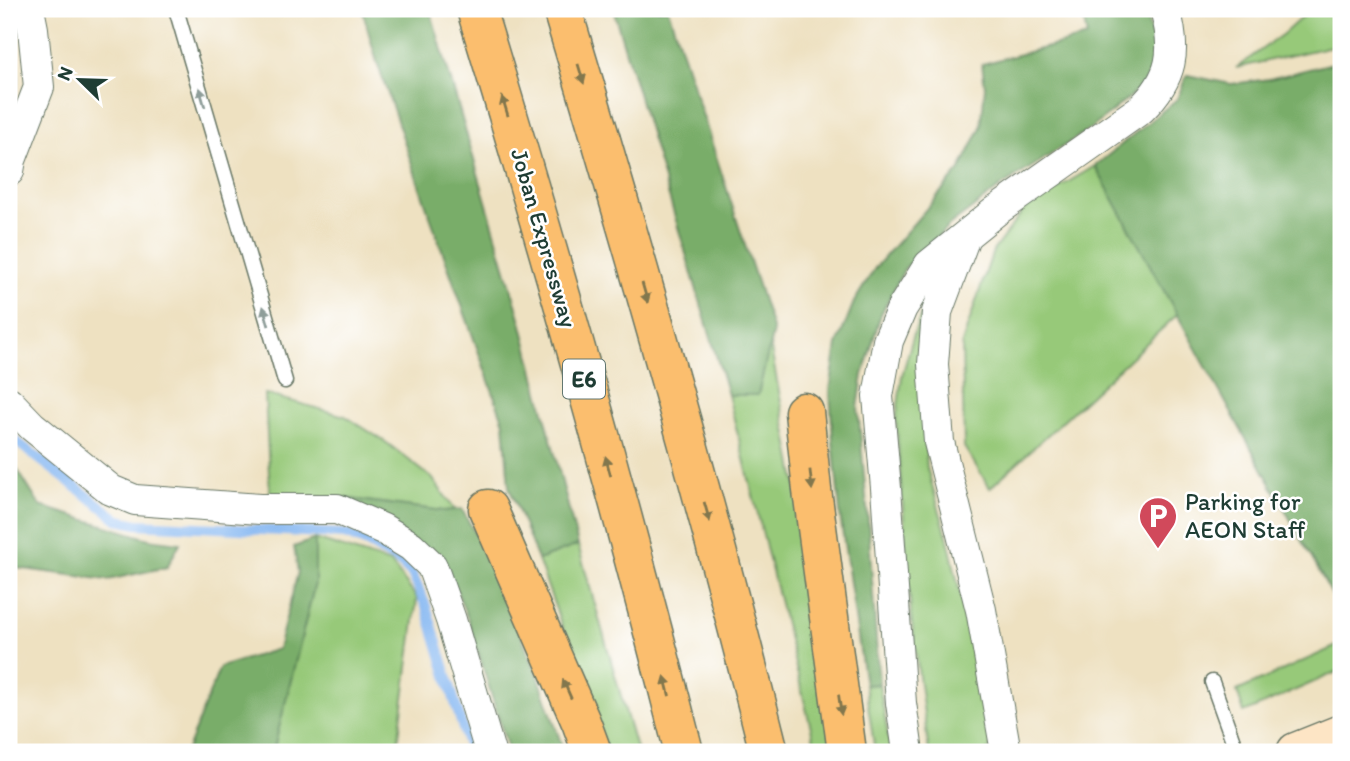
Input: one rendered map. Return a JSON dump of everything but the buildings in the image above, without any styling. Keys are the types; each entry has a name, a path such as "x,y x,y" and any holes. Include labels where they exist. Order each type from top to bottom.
{"highway":[{"name":"Joban Expressway","path":"476,9 534,201 653,628 684,752"},
{"path":"562,9 609,165 728,587 769,752"},
{"path":"804,412 847,752"},
{"path":"488,509 592,752"}],"main road":[{"path":"1296,752 1341,734"}],"street":[{"path":"9,171 10,160 39,87 29,9"},
{"path":"908,752 901,703 878,396 888,341 902,308 929,265 966,234 1141,109 1156,95 1163,82 1171,52 1170,25 1165,9"},
{"path":"966,234 937,312 933,364 939,442 981,610 1006,752"},
{"path":"9,402 32,426 111,490 135,500 260,509 337,509 383,528 411,546 432,566 490,752"}],"lane":[{"path":"176,9 285,381"},
{"path":"1212,682 1237,752"}],"green space":[{"path":"362,9 430,9 521,321 578,545 538,560 509,487 504,423 427,208 377,62"},
{"path":"613,9 668,9 773,331 758,395 728,395"},
{"path":"1082,9 1144,9 1153,39 1155,66 1139,89 1093,127 1002,186 950,225 905,268 881,314 863,375 858,408 879,684 865,685 841,522 833,441 830,390 837,345 854,302 875,268 960,170 981,127 985,87 982,64 1087,37"},
{"path":"1311,9 1341,9 1341,44 1236,68 1283,34"},
{"path":"1341,61 1341,611 1095,166 1177,99 1187,75 1231,84 1269,79"},
{"path":"1095,166 1180,312 990,488 964,447 962,343 993,251 1025,208"},
{"path":"929,293 922,390 927,468 948,539 993,742 987,752 929,752 912,624 896,420 902,376"},
{"path":"770,344 797,487 834,752 817,752 728,395 758,394"},
{"path":"265,394 345,416 387,443 432,478 455,510 444,511 343,498 270,494"},
{"path":"9,456 40,506 149,539 180,543 167,567 108,580 9,567"},
{"path":"343,498 444,511 462,509 490,562 539,678 564,752 509,752 468,619 446,564"},
{"path":"315,539 391,563 417,598 397,752 273,752 315,583"},
{"path":"315,539 315,583 273,752 186,752 220,667 278,649 298,572 294,547"},
{"path":"578,545 637,752 608,752 538,560"},
{"path":"1341,644 1341,670 1244,713 1237,691"},
{"path":"879,684 891,752 875,752 865,685"}],"waterway":[{"path":"9,98 14,78"},
{"path":"9,436 119,520 137,524 345,534 397,560 412,574 426,606 470,752"}],"place":[{"name":"Parking for AEON Staff","path":"1158,550"}]}
